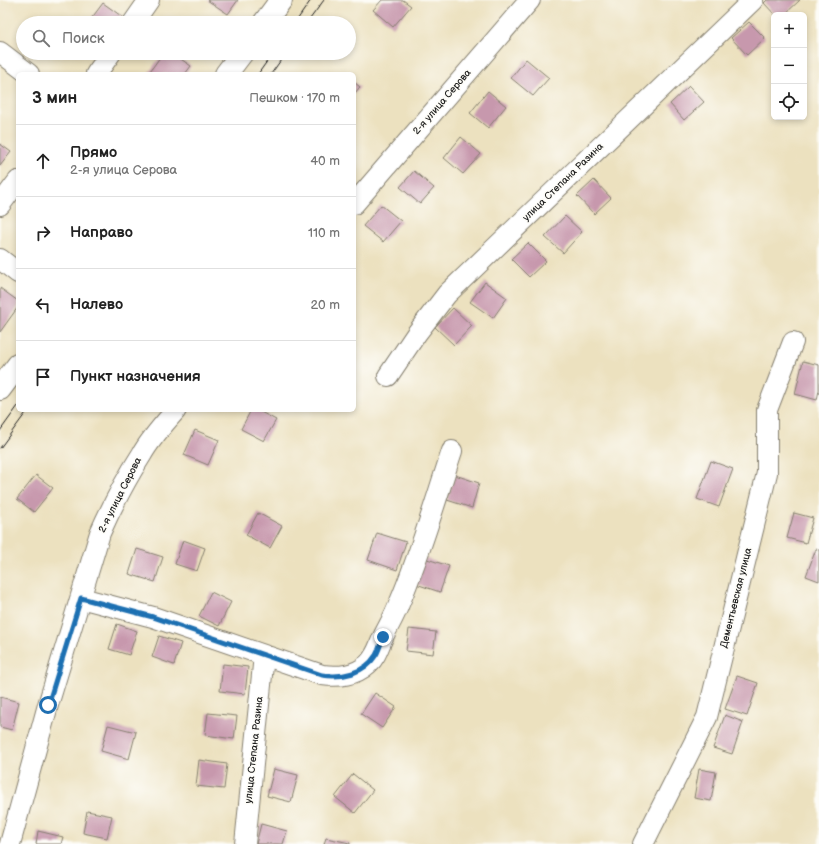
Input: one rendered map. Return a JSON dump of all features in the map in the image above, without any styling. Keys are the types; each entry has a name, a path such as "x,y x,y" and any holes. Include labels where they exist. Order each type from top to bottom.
{"main road":[{"path":"269,16 281,0"},
{"path":"228,72 237,60"},
{"path":"0,389 16,368"}],"street":[{"path":"137,16 149,0"},
{"name":"2-я улица Серова","path":"356,202 530,0"},
{"name":"улица Степана Разина","path":"388,376 417,333 447,294 753,0"},
{"path":"0,52 25,72"},
{"path":"97,72 106,60"},
{"path":"0,205 16,184"},
{"path":"0,259 16,271"},
{"name":"Дементьевская улица","path":"643,844 707,717 768,473 767,410 793,342"},
{"name":"2-я улица Серова","path":"10,844 48,705 100,533 110,511 142,454 152,439 174,412"},
{"path":"81,598 153,617 322,675 336,677 348,675 360,669 376,655 408,584 452,451"},
{"name":"улица Степана Разина","path":"245,844 264,655"}],"building":[{"path":"207,0 238,0 228,14"},
{"path":"382,0 403,0 411,6 393,27 373,10"},
{"path":"767,0 800,0 787,12 772,12 764,3"},
{"path":"103,3 121,16 93,16"},
{"path":"749,22 765,38 747,55 731,38"},
{"path":"526,59 549,78 533,96 511,78"},
{"path":"158,60 182,60 191,66 186,72 149,72"},
{"path":"356,84 360,87 356,92"},
{"path":"689,86 704,102 684,120 670,104"},
{"path":"488,91 506,106 488,128 470,113"},
{"path":"461,137 481,154 463,174 444,158"},
{"path":"0,144 11,152 0,166"},
{"path":"414,171 434,188 420,204 400,187"},
{"path":"594,180 611,198 594,214 577,196"},
{"path":"381,205 401,221 383,242 363,226"},
{"path":"565,216 582,232 563,253 545,237"},
{"path":"528,243 546,261 529,277 511,259"},
{"path":"485,282 507,298 493,318 470,302"},
{"path":"0,288 16,300 16,310 0,332"},
{"path":"453,308 472,326 454,345 435,327"},
{"path":"803,361 819,365 819,390 817,400 795,394"},
{"path":"250,412 261,412 276,420 264,441 241,429"},
{"path":"195,430 219,440 208,465 184,455"},
{"path":"711,461 733,469 719,507 697,499"},
{"path":"36,475 53,488 34,512 17,499"},
{"path":"455,475 479,483 472,508 447,500"},
{"path":"258,513 282,526 270,548 246,535"},
{"path":"794,513 813,518 806,543 787,538"},
{"path":"377,533 406,542 397,570 368,560"},
{"path":"183,540 205,548 197,571 175,564"},
{"path":"137,549 163,557 155,582 129,574"},
{"path":"816,549 819,550 819,581 806,576"},
{"path":"424,558 449,566 440,592 416,584"},
{"path":"211,592 231,602 219,626 199,616"},
{"path":"117,624 137,631 129,655 109,649"},
{"path":"409,629 436,632 433,654 406,651"},
{"path":"159,636 181,643 174,665 152,657"},
{"path":"223,664 248,667 245,694 220,691"},
{"path":"737,676 758,683 747,716 725,709"},
{"path":"375,693 396,707 382,728 361,714"},
{"path":"0,697 19,702 12,730 0,727"},
{"path":"208,713 237,716 234,739 205,735"},
{"path":"725,715 743,722 732,754 713,748"},
{"path":"108,725 136,732 129,759 101,751"},
{"path":"199,760 227,764 224,789 196,786"},
{"path":"274,769 298,775 291,802 267,796"},
{"path":"699,769 716,772 711,801 694,798"},
{"path":"353,774 373,790 355,813 335,797"},
{"path":"87,811 112,816 107,838 83,833"},
{"path":"261,824 287,831 283,844 256,844"},
{"path":"38,831 63,837 61,844 36,844"},
{"path":"326,838 350,843 350,844 324,844"}],"tram line":[{"path":"300,16 311,0"},
{"path":"312,16 324,0"},
{"path":"259,72 268,60"},
{"path":"272,72 281,60"},
{"path":"0,431 16,409"},
{"path":"0,448 27,412"}],"route":[{"path":"48,705 81,598 153,617 322,675 336,677 348,675 368,663 376,655 383,637"}]}
